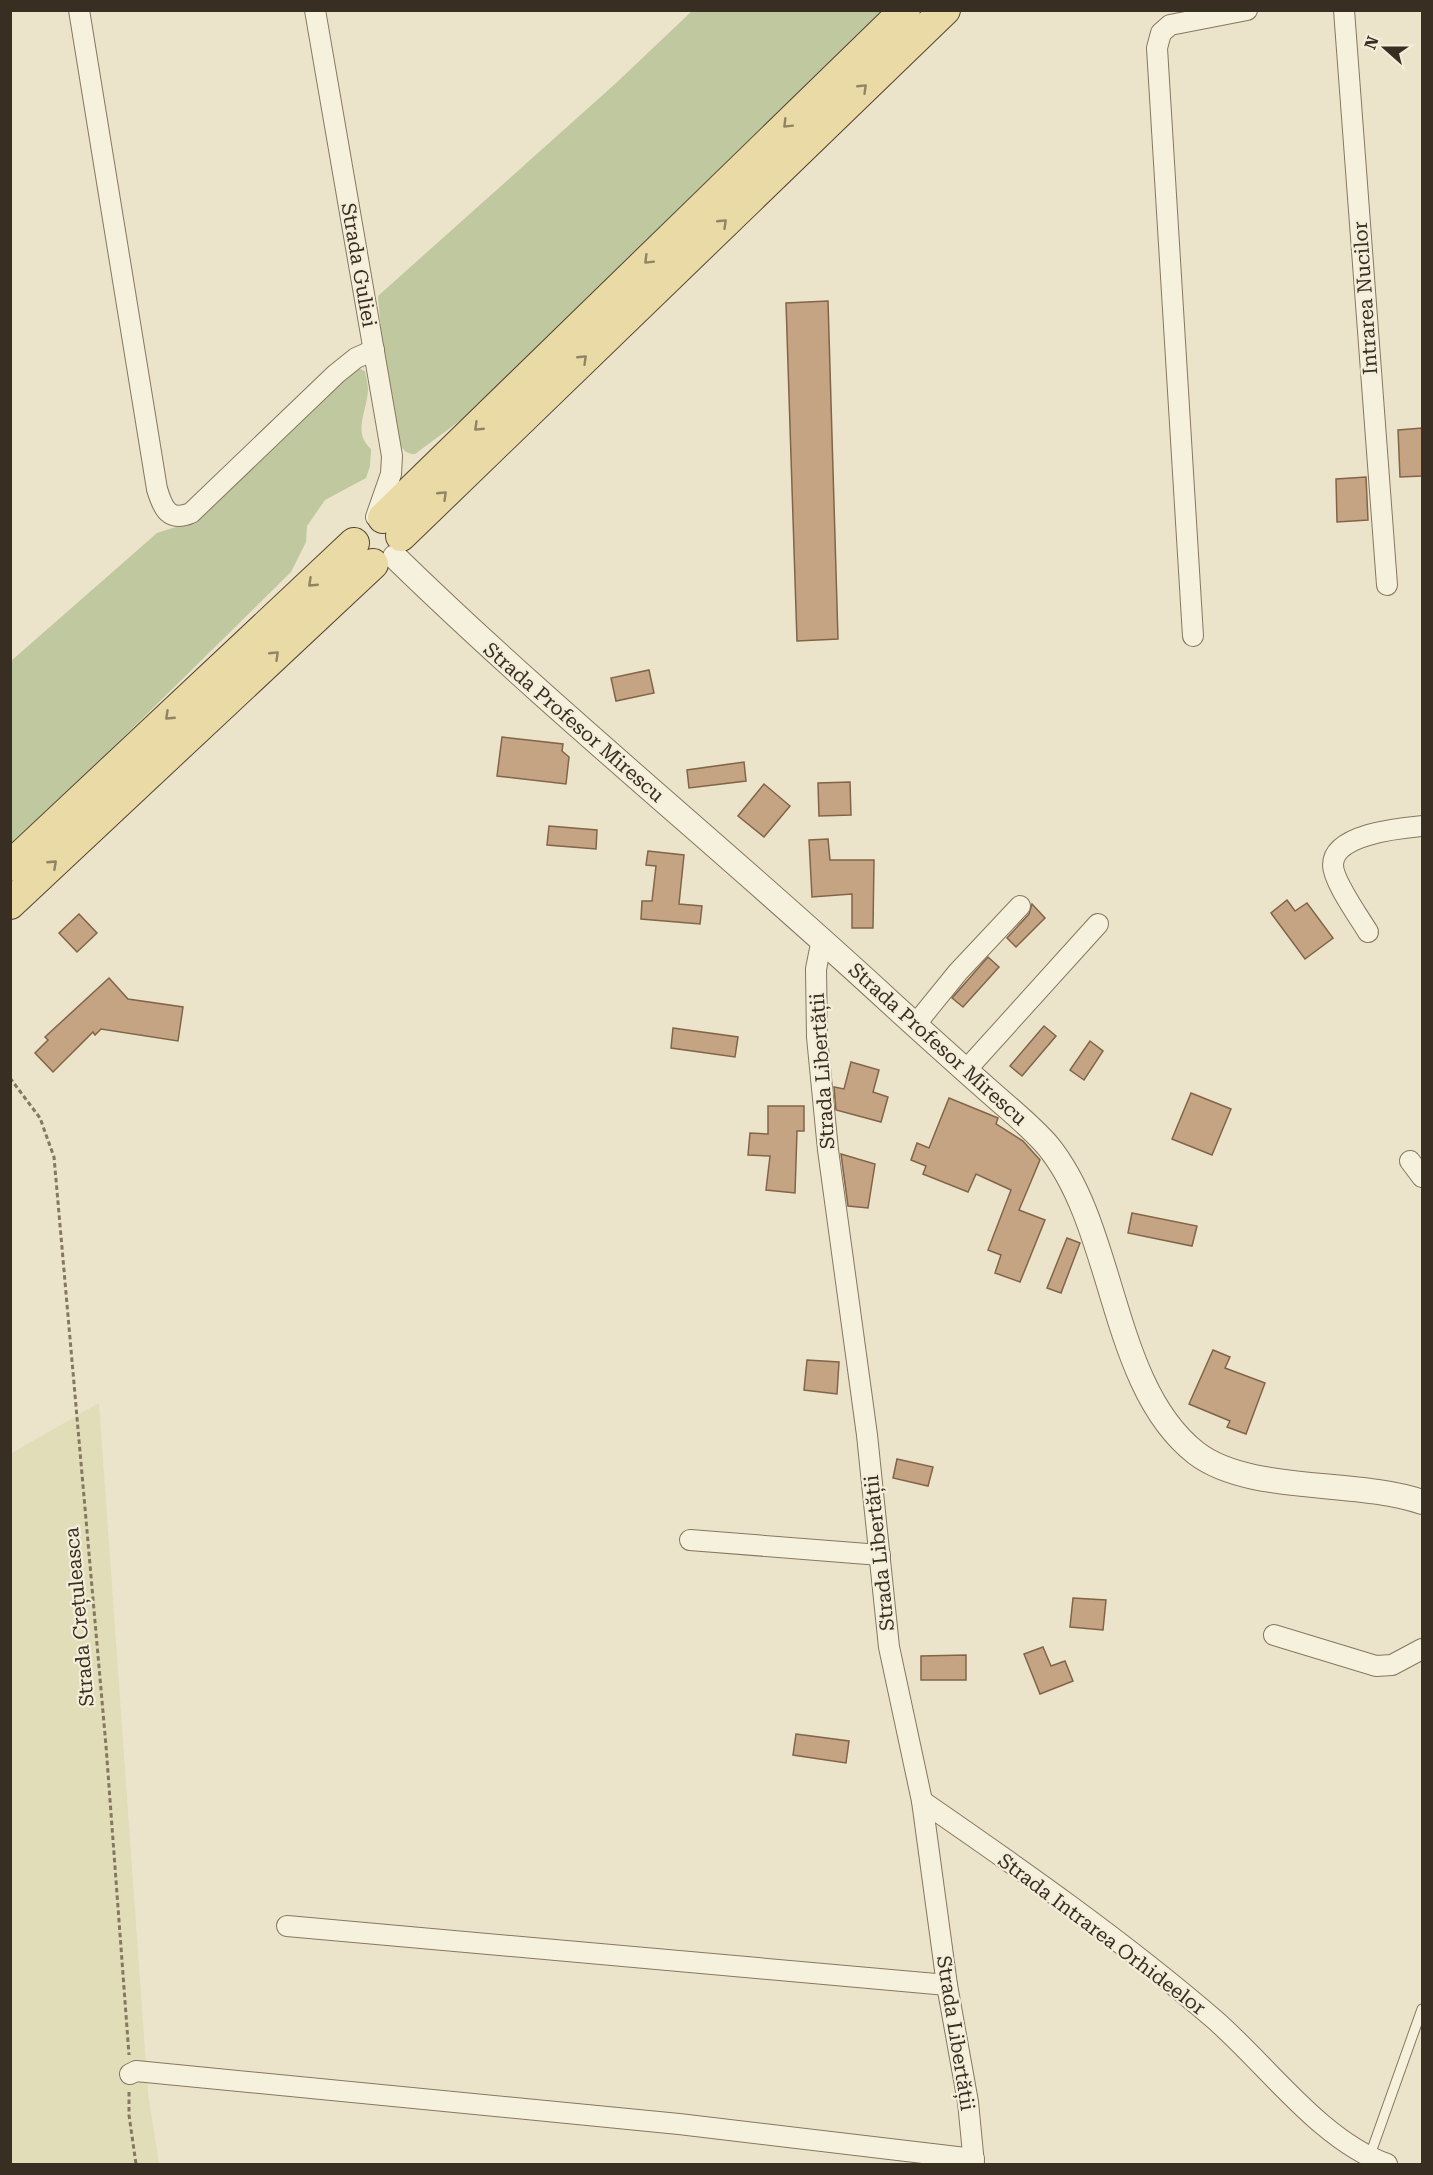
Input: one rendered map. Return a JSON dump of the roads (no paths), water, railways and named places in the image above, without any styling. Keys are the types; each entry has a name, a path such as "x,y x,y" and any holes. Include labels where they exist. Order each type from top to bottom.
{"main road":[{"path":"10,904 380,539 905,10"},
{"path":"10,866 380,539 945,10"}],"street":[{"path":"79,10 157,489 162,507 170,516 180,517 191,513 336,374 356,358 374,350"},
{"name":"Strada Guliei","path":"315,10 392,456 380,539"},
{"path":"1192,636 1157,48 1161,33 1170,25 1247,10"},
{"name":"Intrarea Nucilor","path":"1344,10 1387,585"},
{"name":"Strada Profesor Mirescu","path":"380,539 510,667 822,939 1046,1144 1076,1191 1142,1379 1159,1413 1173,1433 1198,1455 1225,1470 1262,1478 1402,1495 1422,1502"},
{"path":"1368,932 1335,874 1335,858 1340,850 1363,836 1380,831 1422,826"},
{"path":"915,1025 958,972 1020,906"},
{"path":"966,1070 1098,924"},
{"name":"Strada Libertății","path":"822,939 816,969 815,998 819,1059 828,1150 866,1423 889,1647 922,1801 947,1984 968,2102 974,2162"},
{"path":"1410,1161 1422,1177"},
{"path":"690,1540 880,1555"},
{"path":"1274,1635 1376,1666 1392,1665 1422,1649"},
{"name":"Strada Intrarea Orhideelor","path":"922,1801 1113,1938 1214,2020 1326,2127 1350,2147 1378,2161"},
{"path":"287,1926 947,1984"},
{"path":"130,2074 136,2071 679,2124 974,2162"}],"lane":[{"path":"1378,2161 1422,2009"}]}
